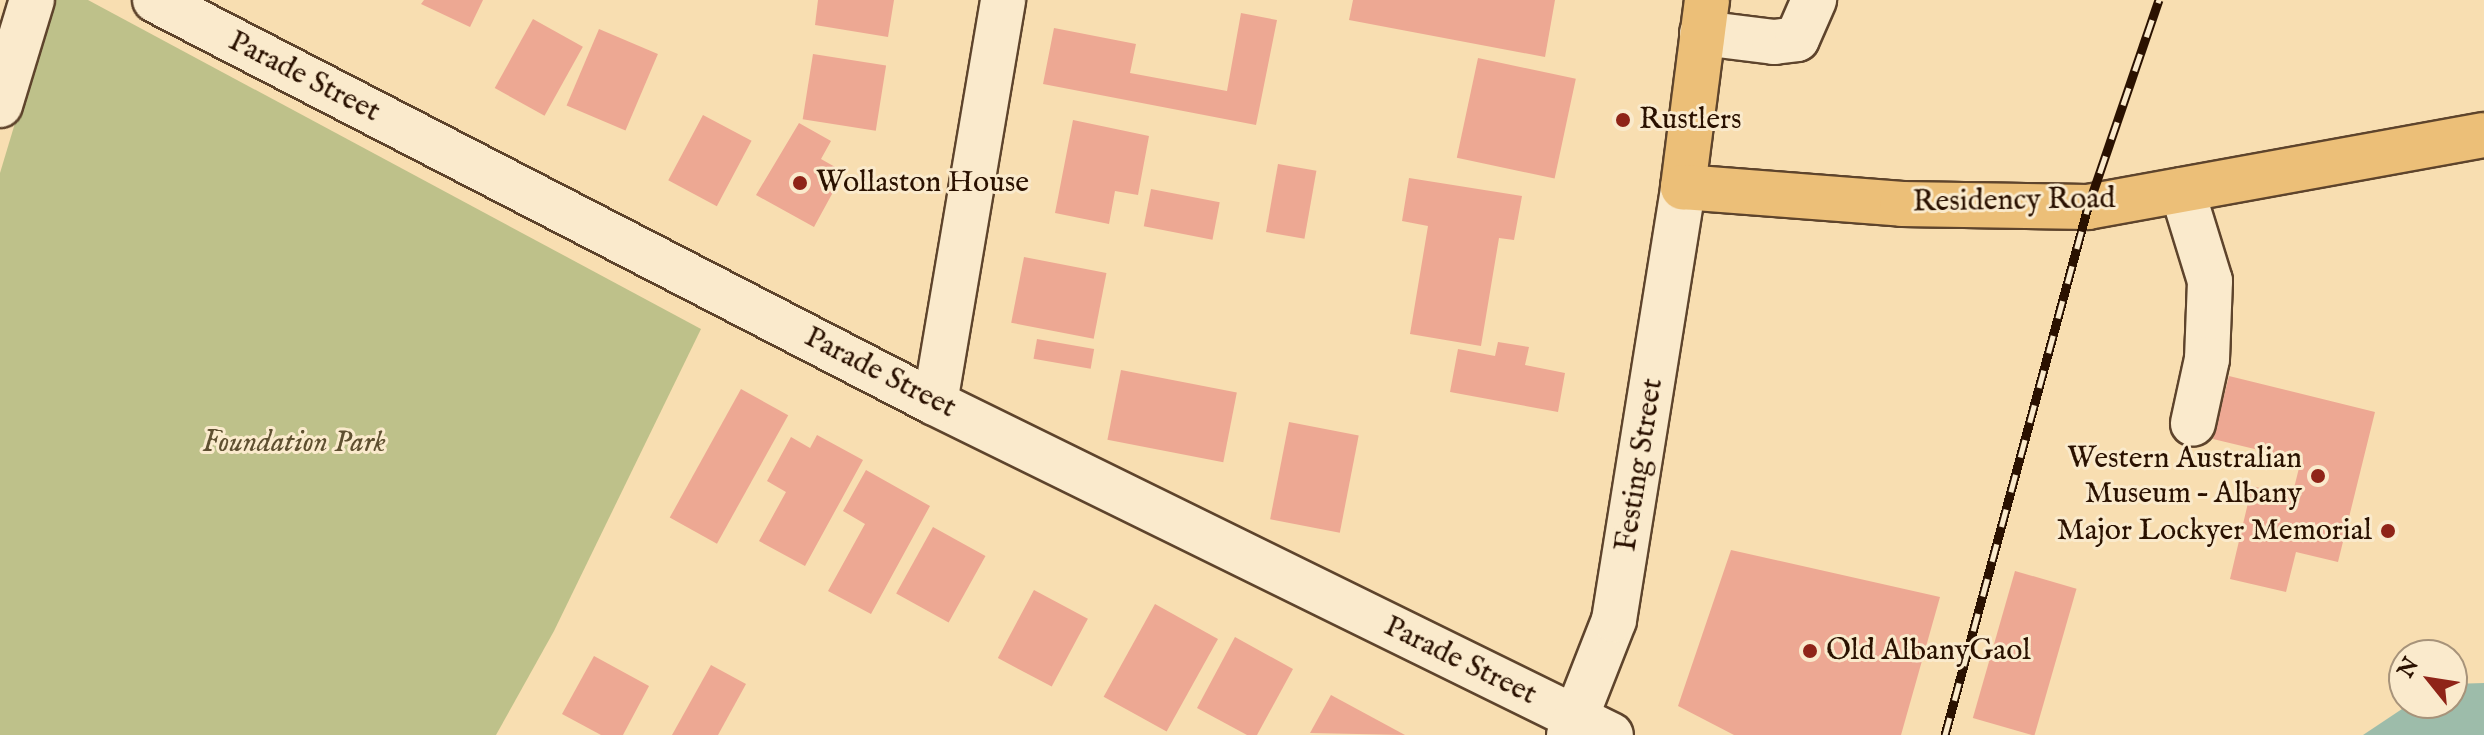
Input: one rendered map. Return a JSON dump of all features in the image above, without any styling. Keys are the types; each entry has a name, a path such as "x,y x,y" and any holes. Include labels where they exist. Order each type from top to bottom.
{"main road":[{"path":"1683,187 1704,17"},
{"name":"Residency Road","path":"1683,187 1902,204 2088,207 2484,135"}],"street":[{"path":"0,105 32,0"},
{"name":"Parade Street","path":"155,0 935,403 1586,730"},
{"path":"935,403 1003,0"},
{"path":"1704,17 1774,42 1797,39 1814,0"},
{"name":"Festing Street","path":"1586,730 1614,620 1683,187"},
{"path":"2182,190 2210,281 2207,359 2193,423"}],"green space":[{"name":"Foundation Park","path":"52,0 88,0 701,329 554,631 496,735 0,735 0,173"}],"shaded area":[{"path":"2484,683 2484,735 2363,735 2388,718 2468,719 2468,684"}],"building":[{"path":"424,0 483,0 470,27 421,4"},
{"path":"818,0 894,0 888,37 815,25"},
{"path":"1353,0 1555,0 1545,57 1349,20"},
{"path":"1241,13 1277,20 1256,125 1043,84 1054,28 1136,44 1130,73 1227,91"},
{"path":"533,19 583,47 545,116 495,88"},
{"path":"599,29 658,54 625,130 567,105"},
{"path":"813,54 886,66 876,131 803,119"},
{"path":"1478,58 1576,79 1555,179 1457,158"},
{"path":"703,115 752,141 717,206 668,180"},
{"path":"1073,120 1149,136 1138,195 1115,191 1109,224 1055,213"},
{"name":"Wollaston House","path":"799,123 831,141 821,159 844,172 814,227 756,195"},
{"path":"1278,164 1316,171 1304,239 1266,232"},
{"path":"1409,178 1522,196 1514,240 1499,238 1481,346 1410,334 1428,226 1402,221"},
{"path":"1151,189 1220,202 1212,240 1144,226"},
{"path":"1024,257 1106,273 1094,339 1011,323"},
{"path":"1037,339 1094,349 1091,369 1034,359"},
{"path":"1498,342 1529,347 1525,365 1565,373 1558,412 1450,392 1458,349 1495,356"},
{"path":"1121,370 1237,393 1223,462 1107,440"},
{"path":"2229,376 2375,412 2338,562 2296,552 2286,592 2230,579 2252,486 2292,496 2301,460 2213,439"},
{"path":"741,389 788,415 717,544 670,518"},
{"path":"1289,422 1359,436 1340,533 1270,519"},
{"path":"817,435 863,460 805,566 759,541 786,492 767,481 791,437 810,448"},
{"path":"866,470 930,506 871,614 828,591 865,524 843,511"},
{"path":"933,527 985,556 949,623 896,593"},
{"name":"Old AlbanyGaol","path":"1731,550 1940,597 1901,735 1734,735 1678,706"},
{"path":"2015,571 2077,589 2035,735 1973,718"},
{"path":"1034,590 1088,619 1052,687 998,658"},
{"path":"1155,604 1218,639 1167,732 1104,697"},
{"path":"1235,637 1293,669 1257,735 1247,735 1197,708"},
{"path":"594,656 649,686 623,735 601,735 562,714"},
{"path":"711,665 746,684 718,735 672,735"},
{"path":"1331,695 1405,735 1310,733"}],"railway":[{"path":"1945,735 2088,207 2159,0"}],"place":[{"name":"Rustlers","path":"1623,120"},
{"name":"Wollaston House","path":"800,183"},
{"name":"Western Australian Museum – Albany","path":"2318,476"},
{"name":"Major Lockyer Memorial","path":"2388,531"},
{"name":"Old AlbanyGaol","path":"1810,651"}]}
